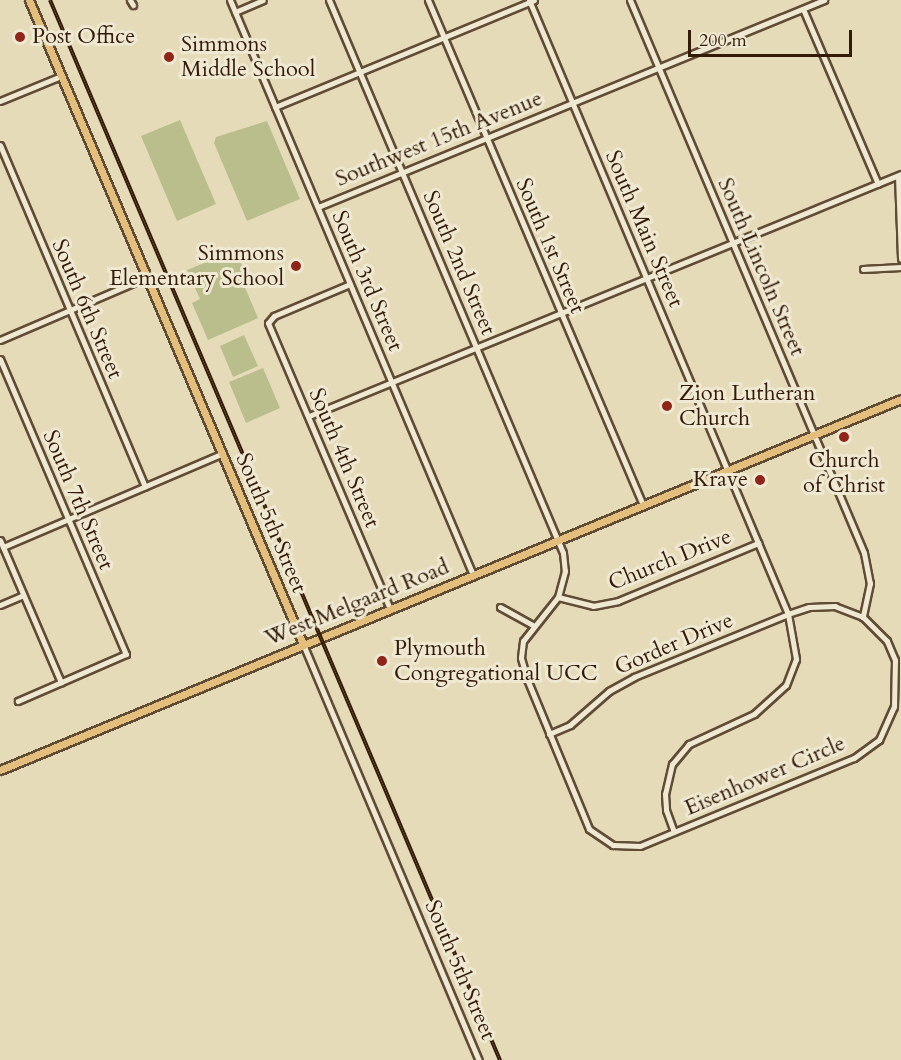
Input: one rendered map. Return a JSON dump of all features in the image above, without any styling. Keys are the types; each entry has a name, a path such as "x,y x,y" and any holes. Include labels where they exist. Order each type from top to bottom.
{"main road":[{"name":"South 5th Street","path":"29,0 303,644"},
{"name":"West Melgaard Road","path":"0,770 901,399"}],"street":[{"name":"South 3rd Street","path":"230,0 473,574"},
{"path":"235,12 263,0"},
{"name":"South 2nd Street","path":"329,0 558,540"},
{"name":"South 1st Street","path":"428,0 643,506"},
{"path":"275,106 444,38 531,0"},
{"name":"South Main Street","path":"531,0 728,471"},
{"name":"South Lincoln Street","path":"630,0 815,435 868,569 863,617"},
{"name":"Southwest 15th Avenue","path":"318,207 824,0"},
{"path":"803,9 878,184"},
{"path":"0,101 62,76"},
{"name":"South 6th Street","path":"0,145 145,486"},
{"path":"309,416 900,175 901,259"},
{"path":"863,268 901,267"},
{"path":"0,340 147,278"},
{"name":"South 4th Street","path":"350,284 268,320 390,609"},
{"name":"South 7th Street","path":"0,359 126,654 61,682"},
{"path":"3,547 223,453"},
{"path":"674,832 666,810 665,794 672,764 689,744 754,714 786,685 795,659 788,614 728,471"},
{"path":"0,540 61,682 18,701"},
{"name":"Eisenhower Circle","path":"558,540 565,561 558,597 523,641 521,658 549,734 586,823 604,842 622,848 640,846 854,758 879,740 894,707 895,660 887,641 863,617 835,606 808,607 788,614"},
{"name":"Church Drive","path":"558,597 593,606 618,601 759,543"},
{"path":"0,604 23,595"},
{"path":"500,607 534,626"},
{"name":"Gorder Drive","path":"549,734 570,725 609,691 634,677 788,614"},
{"name":"South 5th Street","path":"303,644 479,1060"}],"green space":[{"path":"180,120 216,204 177,221 141,136"},
{"path":"267,121 300,199 247,221 214,143 216,137"},
{"path":"236,250 246,276 241,278 258,318 208,340 192,303 200,299 187,270"},
{"path":"244,335 258,366 233,377 220,346"},
{"path":"263,368 280,408 246,423 229,382"}],"railway":[{"path":"50,0 500,1060"}],"place":[{"name":"Post Office","path":"20,37"},
{"name":"Simmons Middle School","path":"169,57"},
{"name":"Simmons Elementary School","path":"296,266"},
{"name":"Zion Lutheran Church","path":"667,406"},
{"name":"Church of Christ","path":"844,437"},
{"name":"Krave","path":"760,480"},
{"name":"Plymouth Congregational UCC","path":"382,661"}]}
